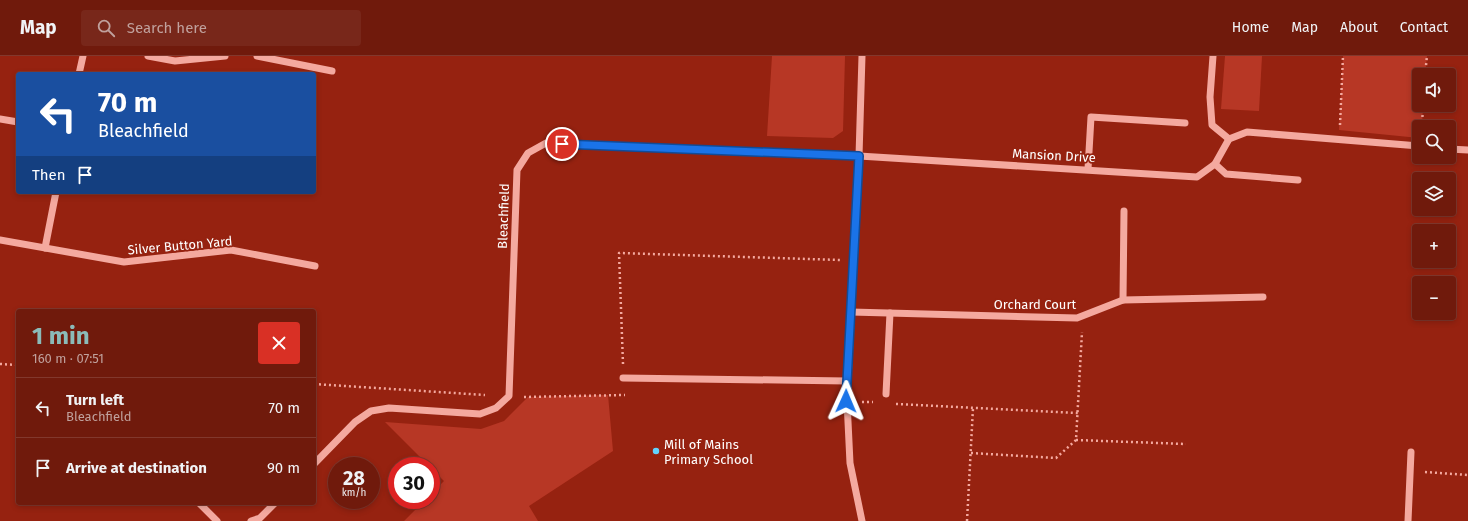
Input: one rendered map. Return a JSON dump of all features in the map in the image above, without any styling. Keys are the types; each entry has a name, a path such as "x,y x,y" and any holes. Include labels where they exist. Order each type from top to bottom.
{"street":[{"path":"79,72 83,56"},
{"path":"148,56 175,61 225,56"},
{"path":"257,56 332,71"},
{"path":"862,56 859,156 846,401 850,463 862,521"},
{"path":"1213,56 1210,97 1212,125 1229,139 1247,132 1412,145"},
{"path":"1088,169 1091,117 1185,123"},
{"path":"0,119 16,122"},
{"name":"Mansion Drive","path":"859,156 1088,169 1197,177 1215,164 1229,139"},
{"name":"Bleachfield","path":"509,396 517,170 528,153 546,143 859,156"},
{"path":"1456,149 1468,150"},
{"path":"1215,164 1226,174 1298,180"},
{"path":"45,248 56,194"},
{"path":"1123,300 1124,211"},
{"name":"Silver Button Yard","path":"0,240 124,262 231,250 316,266"},
{"name":"Orchard Court","path":"851,312 1077,318 1123,300 1263,297"},
{"path":"886,394 890,313"},
{"path":"623,378 847,381"},
{"path":"316,462 356,422 371,411 389,408 480,414 496,408 509,396"},
{"path":"1408,521 1411,452"},
{"path":"201,505 217,521"},
{"path":"251,521 260,518 272,505"}],"path":[{"path":"1339,140 1343,56"},
{"path":"1426,68 1427,56"},
{"path":"623,378 619,253 853,260"},
{"path":"971,453 1056,458 1076,440 1082,329 1077,318"},
{"path":"0,364 16,365"},
{"path":"316,384 509,396 631,395"},
{"path":"846,401 879,403"},
{"path":"894,403 1078,414"},
{"path":"967,521 973,408"},
{"path":"1076,440 1186,444"},
{"path":"1410,472 1468,475"}],"shaded area":[{"path":"772,56 845,56 843,131 833,138 767,136"},
{"path":"1225,56 1262,56 1259,111 1221,109"},
{"path":"1343,56 1427,56 1426,68 1412,68 1412,112 1423,112 1422,120 1412,120 1412,137 1339,130"},
{"path":"608,395 613,451 529,506 538,521 404,521 416,509 440,509 440,485 444,481 440,477 440,457 420,457 385,422 481,429 504,421 528,397"}],"place":[{"name":"Mill of Mains Primary School","path":"656,451"}],"route":[{"path":"562,144 859,156 846,401"}]}
